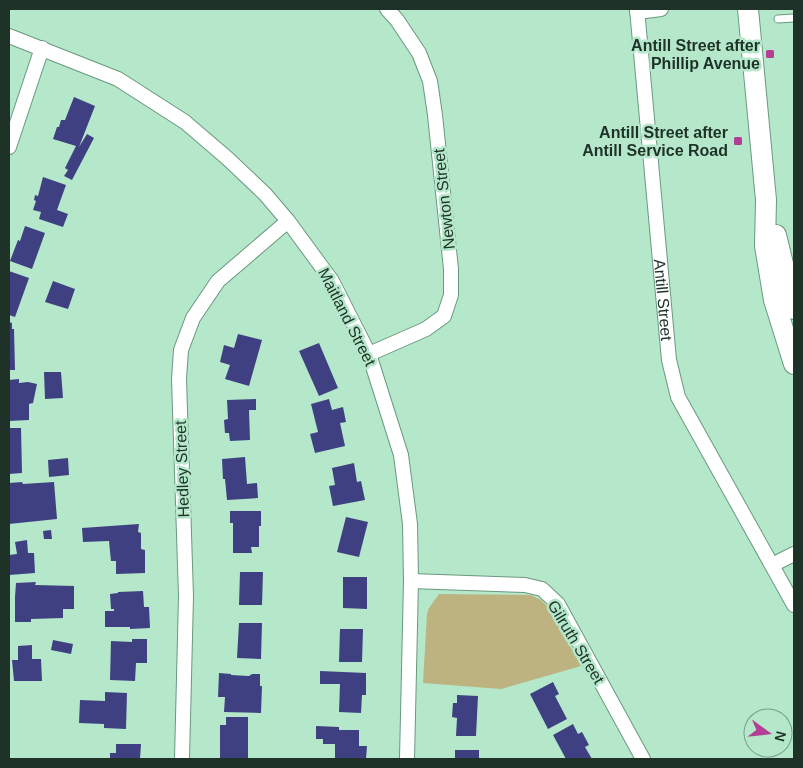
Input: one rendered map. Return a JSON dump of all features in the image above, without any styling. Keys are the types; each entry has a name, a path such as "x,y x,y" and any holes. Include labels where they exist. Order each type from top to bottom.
{"main road":[{"path":"748,9 766,200 765,246 774,300 794,364"},
{"path":"766,200 794,309"}],"street":[{"name":"Newton Street","path":"369,354 426,329 444,316 451,294 450,260 430,81 420,53 398,20 387,9"},
{"name":"Antill Street","path":"661,9 637,11 669,360 678,397 794,605"},
{"name":"Maitland Street","path":"9,36 118,78 185,122 265,194 288,221 332,281 369,354 402,455 410,524 411,581 407,759"},
{"path":"9,147 42,48"},
{"name":"Hedley Street","path":"182,759 186,596 179,379 181,350 194,318 218,281 288,221"},
{"path":"772,564 794,554"},
{"name":"Gilruth Street","path":"411,581 525,585 542,589 558,604 643,759"}],"lane":[{"path":"778,19 794,18"}],"shaded area":[{"path":"439,594 531,595 541,600 550,609 581,666 501,689 423,683 427,614"}],"building":[{"path":"74,97 95,106 79,147 87,134 94,138 72,180 64,176 68,170 65,168 76,146 53,139 61,120 65,120"},
{"path":"43,177 66,185 57,210 68,214 63,227 39,219 41,212 33,210 36,201 34,200 35,195 38,196"},
{"path":"25,226 45,233 32,269 10,261"},
{"path":"9,271 29,278 15,317 9,315"},
{"path":"53,281 75,289 68,309 45,302"},
{"path":"9,322 12,323 12,329 14,329 15,370 9,370"},
{"path":"238,334 262,340 249,386 225,379 230,365 220,362 224,345 234,348"},
{"path":"319,343 338,388 319,396 299,351"},
{"path":"44,372 61,372 63,398 45,399"},
{"path":"19,379 19,383 37,384 33,403 29,404 29,420 9,421 9,380"},
{"path":"256,399 256,410 249,410 250,440 230,441 229,433 225,433 224,420 228,419 227,400"},
{"path":"329,399 332,410 343,407 346,422 340,423 345,446 315,453 310,434 318,432 311,404"},
{"path":"9,428 21,428 22,473 9,474"},
{"path":"245,457 247,484 257,483 258,498 227,500 222,459"},
{"path":"68,458 69,475 49,477 48,460"},
{"path":"354,463 357,482 361,481 365,500 333,506 329,486 335,485 332,468"},
{"path":"22,482 23,484 54,482 57,519 9,524 9,483"},
{"path":"230,511 261,511 259,547 251,547 252,553 233,553 233,523 230,523"},
{"path":"346,517 368,522 359,557 337,552"},
{"path":"139,524 138,532 141,533 141,549 145,550 145,573 116,574 116,561 111,561 109,541 83,542 82,528"},
{"path":"51,530 52,539 44,539 43,531"},
{"path":"27,540 28,553 34,553 35,573 9,575 9,555 17,554 15,542"},
{"path":"240,572 263,572 262,605 239,605"},
{"path":"343,577 367,577 367,609 343,608"},
{"path":"36,582 35,585 74,586 74,609 63,609 63,618 31,619 31,622 15,622 16,583"},
{"path":"143,591 144,607 149,607 150,628 105,627 105,611 114,611 114,609 111,609 110,594"},
{"path":"239,623 262,623 261,659 237,658"},
{"path":"340,629 363,629 362,662 339,662"},
{"path":"132,639 147,639 147,663 136,663 135,681 110,680 111,641 132,642"},
{"path":"53,640 73,644 71,654 51,650"},
{"path":"32,645 32,659 41,659 42,681 14,681 12,660 18,660 18,646"},
{"path":"320,671 366,673 366,695 362,695 361,713 339,712 340,684 320,684"},
{"path":"219,673 249,676 260,674 260,686 262,686 261,713 224,712 225,697 218,697"},
{"path":"553,682 559,694 555,696 567,719 548,729 530,694"},
{"path":"105,692 127,693 126,729 104,728 104,724 79,723 80,700 105,701"},
{"path":"457,695 478,696 476,736 456,736 457,718 452,717 453,703 457,703"},
{"path":"226,717 248,717 248,759 220,759 220,725 226,725"},
{"path":"573,724 578,734 582,732 589,745 585,747 592,759 566,759 553,735"},
{"path":"316,726 339,727 339,730 359,730 359,746 367,746 366,759 335,759 335,744 323,744 323,739 316,739"},
{"path":"116,744 141,744 140,759 110,759 110,753 116,753"},
{"path":"455,750 479,750 479,759 455,759"}],"place":[{"name":"Antill Street after Phillip Avenue","path":"770,54"},
{"name":"Antill Street after Antill Service Road","path":"738,141"}]}
